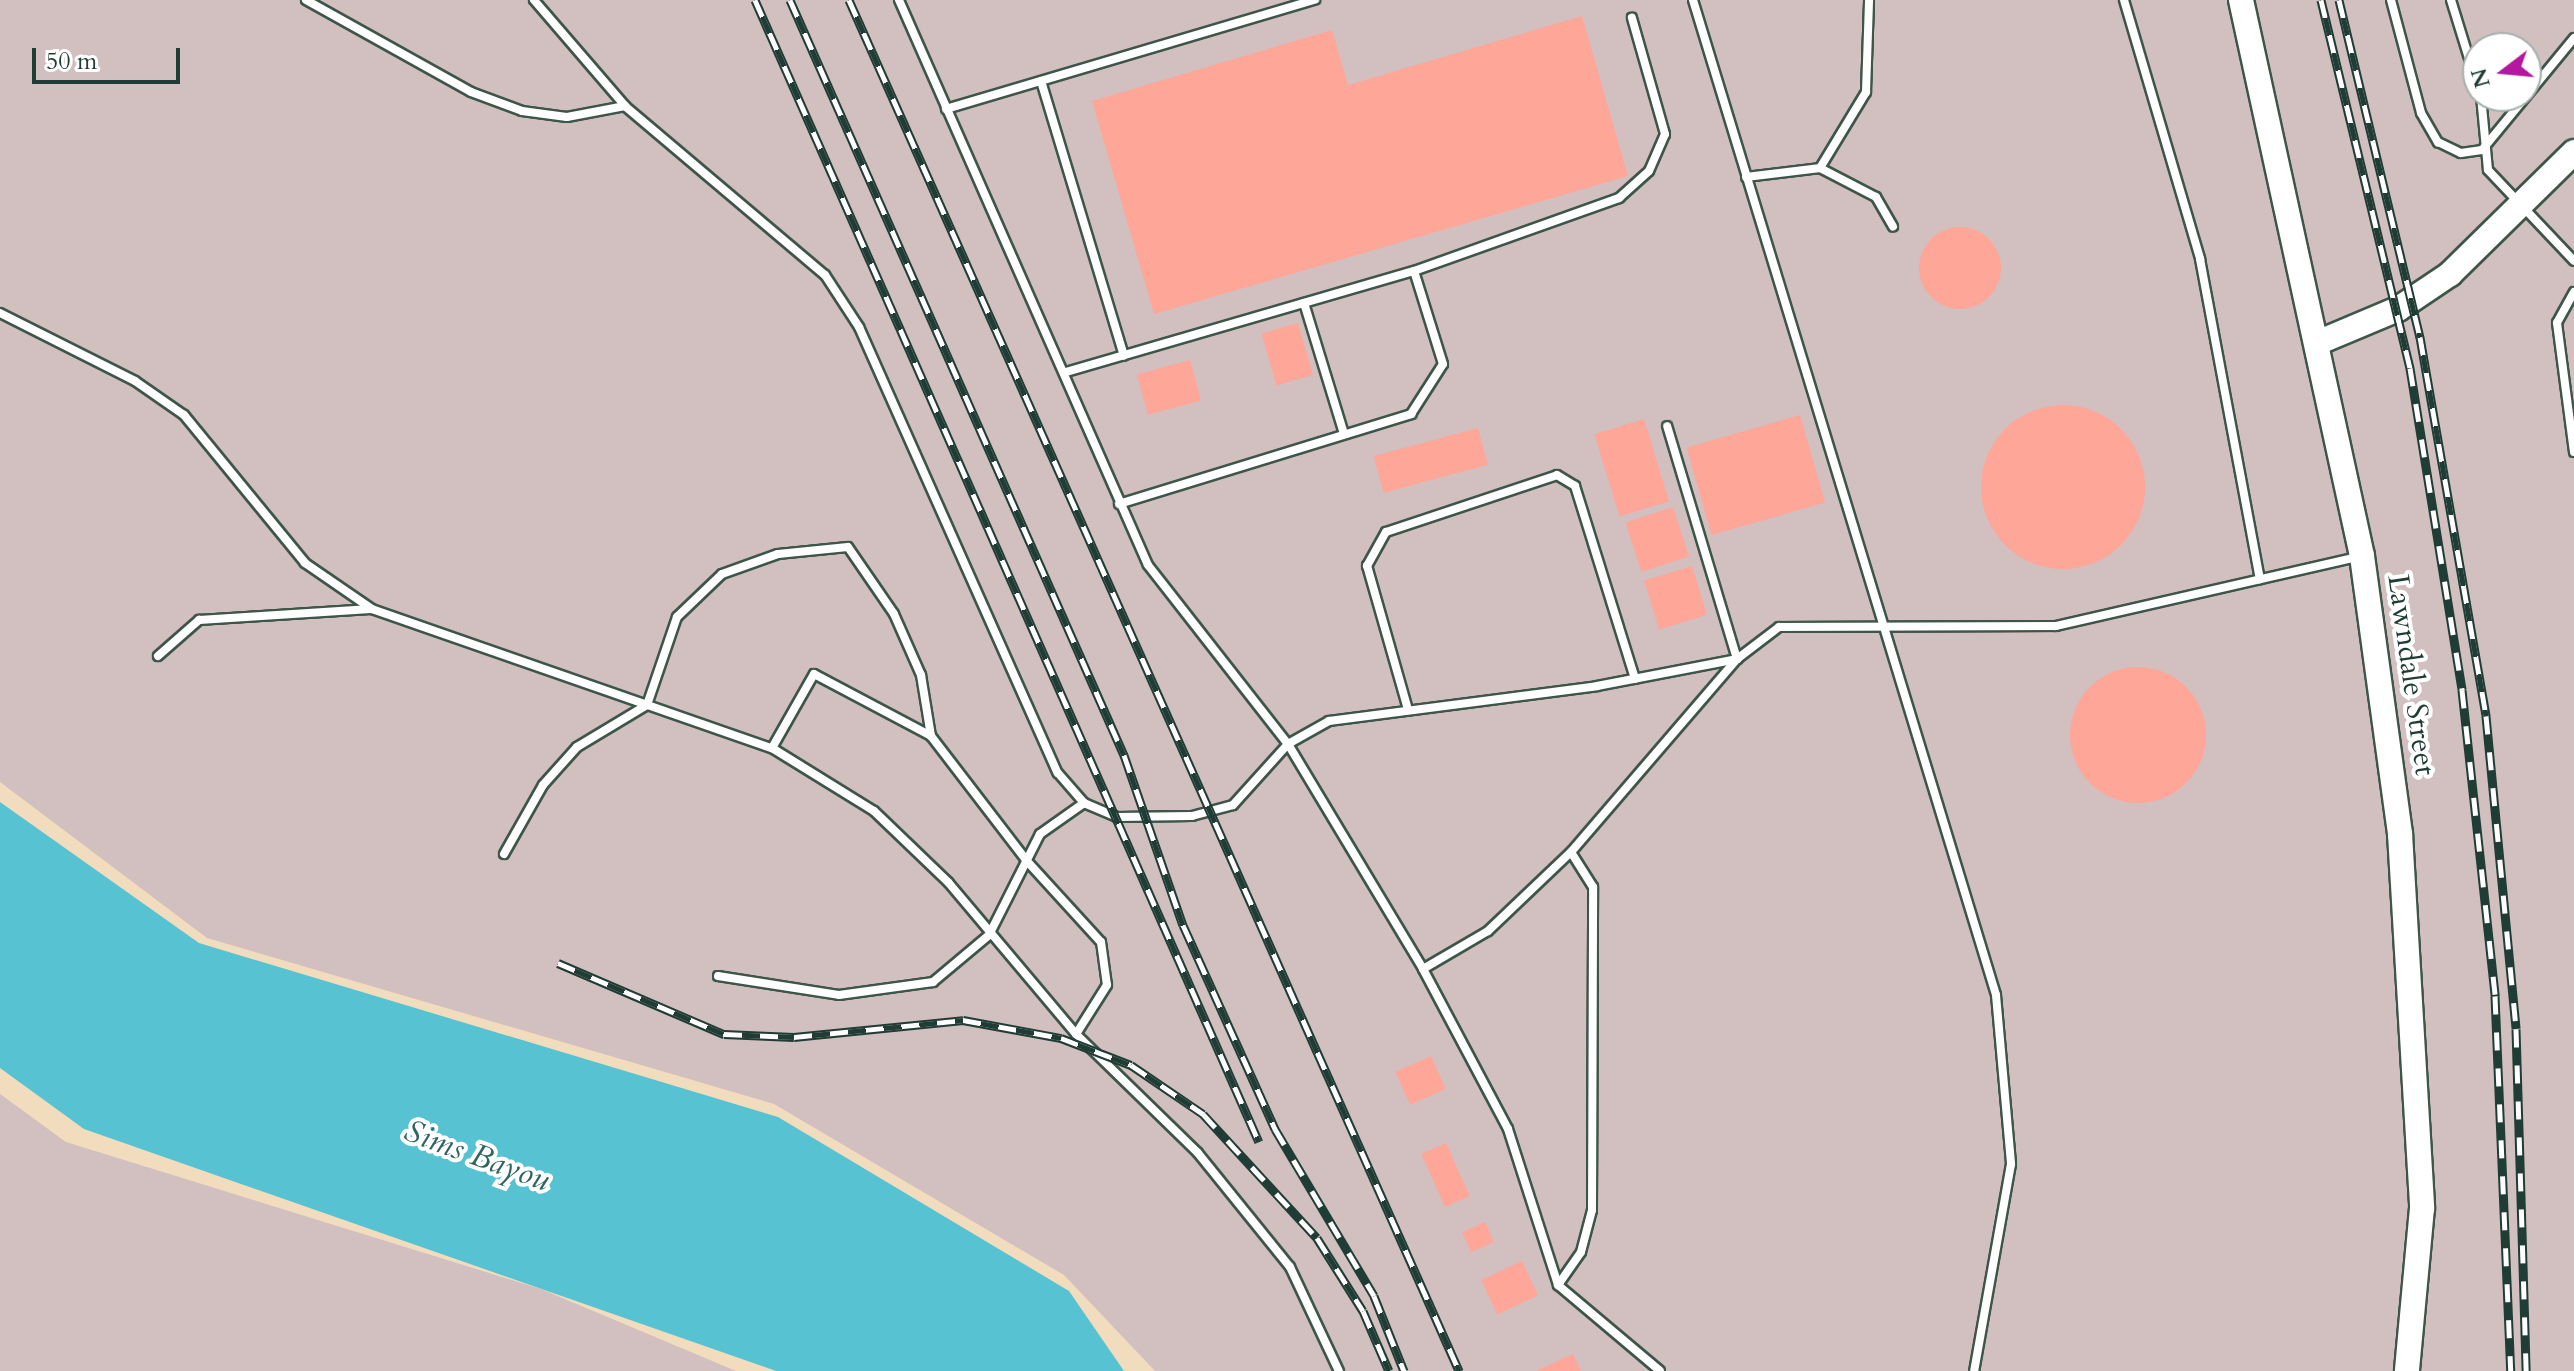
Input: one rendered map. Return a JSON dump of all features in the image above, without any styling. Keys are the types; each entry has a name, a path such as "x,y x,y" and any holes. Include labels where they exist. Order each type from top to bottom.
{"main road":[{"name":"Lawndale Street","path":"2241,0 2362,556 2400,834 2422,1208 2407,1371"},
{"path":"2317,343 2412,301 2524,206 2574,152"}],"lane":[{"path":"306,0 471,92 522,111 567,117 625,106"},
{"path":"534,0 625,106 825,275 859,327 1058,773 1084,803 1129,818 1192,816 1233,805 1288,744 1329,721 1407,706 1635,679 1737,659"},
{"path":"899,0 1066,372 1119,504 1168,599 1288,744 1423,969 1508,1129 1558,1285 1660,1371"},
{"path":"946,109 1315,0"},
{"path":"1693,0 1877,622 1996,995 2011,1164 1974,1371"},
{"path":"1820,168 1866,92 1869,0"},
{"path":"2124,0 2200,259 2260,579"},
{"path":"2391,0 2421,113 2438,142 2461,153 2482,150 2574,38"},
{"path":"2451,0 2462,36"},
{"path":"1066,372 1414,271 1619,198 1649,171 1665,134 1632,18"},
{"path":"1041,81 1124,356"},
{"path":"2481,112 2482,150 2488,170 2574,261"},
{"path":"1746,177 1820,168 1876,197 1893,227"},
{"path":"1119,504 1411,414 1443,364 1414,271"},
{"path":"2574,292 2557,323 2574,452"},
{"path":"1304,303 1344,434"},
{"path":"0,313 135,381 184,415 305,563 372,609 772,748 874,811 948,882 989,935 1076,1034 1198,1153 1290,1267 1339,1371"},
{"path":"1667,426 1737,659"},
{"path":"1407,706 1367,566 1386,532 1557,475 1575,486 1635,679"},
{"path":"504,854 543,785 577,747 647,705 677,617 722,574 778,554 848,547 899,626 921,675 931,736"},
{"path":"1423,969 1488,931 1571,852 1737,659 1779,627 1877,622 2056,626 2362,556"},
{"path":"158,656 199,620 372,609"},
{"path":"772,748 814,674 931,736 1026,860 1101,942 1108,961 1096,1012 1076,1034"},
{"path":"718,976 839,995 914,988 941,977 989,935 1040,834 1084,803"},
{"path":"1558,1285 1581,1252 1592,1210 1593,887 1571,852"}],"shaded area":[{"path":"0,0 2574,0 2574,1371 1155,1371 1064,1275 774,1104 207,938 0,782"},
{"path":"0,1094 66,1142 541,1289 736,1371 0,1371"}],"water":[{"name":"Sims Bayou","path":"0,802 199,943 778,1117 1069,1291 1124,1371 776,1371 84,1129 0,1068"}],"building":[{"path":"1582,16 1628,176 1154,314 1092,101 1332,30 1348,85"},
{"path":"1952,227 1968,227 1983,234 1994,245 2001,268 1998,284 1989,297 1968,309 1952,309 1937,302 1926,291 1919,276 1919,260 1926,245 1937,234"},
{"path":"1298,323 1313,375 1276,385 1261,333"},
{"path":"1190,360 1201,401 1148,415 1137,374"},
{"path":"2063,405 2094,411 2121,429 2139,456 2145,487 2139,518 2121,545 2094,563 2063,569 2032,563 2005,545 1987,518 1981,487 1987,456 2005,429 2032,411"},
{"path":"1800,415 1825,502 1712,535 1687,448"},
{"path":"1644,419 1669,501 1619,516 1594,434"},
{"path":"1478,428 1488,465 1384,493 1374,456"},
{"path":"1673,507 1689,556 1642,572 1625,522"},
{"path":"1692,566 1707,615 1659,629 1644,581"},
{"path":"2138,667 2164,672 2186,687 2201,709 2206,735 2201,761 2186,783 2164,798 2138,803 2112,798 2090,783 2075,761 2070,735 2075,709 2090,687 2112,672"},
{"path":"1431,1056 1446,1089 1410,1105 1395,1072"},
{"path":"1446,1143 1470,1196 1445,1207 1421,1154"},
{"path":"1485,1222 1494,1242 1471,1252 1462,1232"},
{"path":"1522,1261 1538,1295 1497,1314 1481,1280"},
{"path":"1573,1354 1581,1371 1536,1371"}],"railway":[{"path":"755,0 1259,1142"},
{"path":"790,0 1124,755 1183,925 1275,1129 1374,1296 1404,1371"},
{"path":"849,0 1459,1371"},
{"path":"2321,0 2410,368 2462,690 2495,996 2511,1371"},
{"path":"2339,0 2420,337 2486,716 2516,1029 2526,1371"},
{"path":"558,963 724,1034 794,1037 963,1020 1061,1038 1131,1065 1203,1114 1317,1238 1363,1311 1389,1371"}]}
